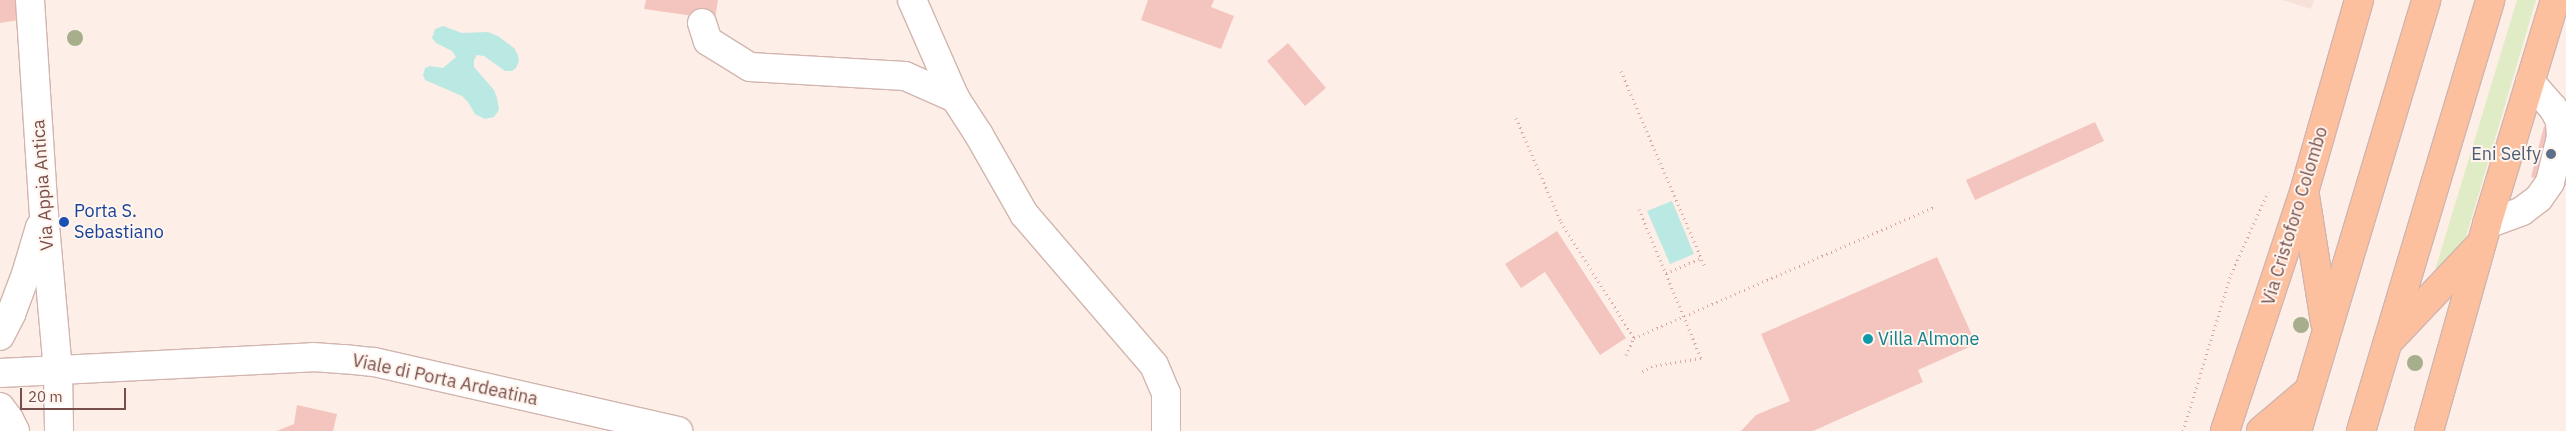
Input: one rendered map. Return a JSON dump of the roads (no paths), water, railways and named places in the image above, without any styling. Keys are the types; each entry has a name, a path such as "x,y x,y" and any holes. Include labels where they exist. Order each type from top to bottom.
{"main road":[{"name":"Via Cristoforo Colombo","path":"2225,431 2304,192 2360,0"},
{"path":"2297,431 2326,328 2426,0"},
{"path":"2361,431 2490,0"},
{"path":"2429,431 2484,233 2555,0"},
{"path":"2304,192 2326,328"},
{"path":"2386,344 2484,233"},
{"path":"2261,431 2308,391"}],"street":[{"name":"Via Appia Antica","path":"30,0 44,214 58,370 59,431"},
{"path":"912,0 955,98 1024,214 1154,364 1166,393 1166,431"},
{"path":"702,23 708,41 750,67 906,76 955,98"},
{"path":"2484,233 2539,198 2550,182 2561,137 2560,121 2553,108 2530,82"},
{"path":"0,336 11,314 26,274 44,214"},
{"name":"Viale di Porta Ardeatina","path":"0,373 313,358 344,359 374,362 678,431"},
{"path":"0,407 15,431"}],"water":[{"path":"443,26 462,33 488,32 498,36 514,48 518,55 519,61 516,68 512,71 505,71 484,56 477,55 474,60 474,67 494,90 497,98 499,110 494,117 485,119 475,114 462,96 425,80 423,75 425,68 430,66 443,68 456,57 452,51 436,43 432,38 435,29"},
{"path":"1672,201 1694,254 1670,264 1647,211"}],"place":[{"name":"Eni Selfy","path":"2551,154"},
{"name":"Porta S. Sebastiano","path":"64,222"},
{"name":"Villa Almone","path":"1868,339"}]}
